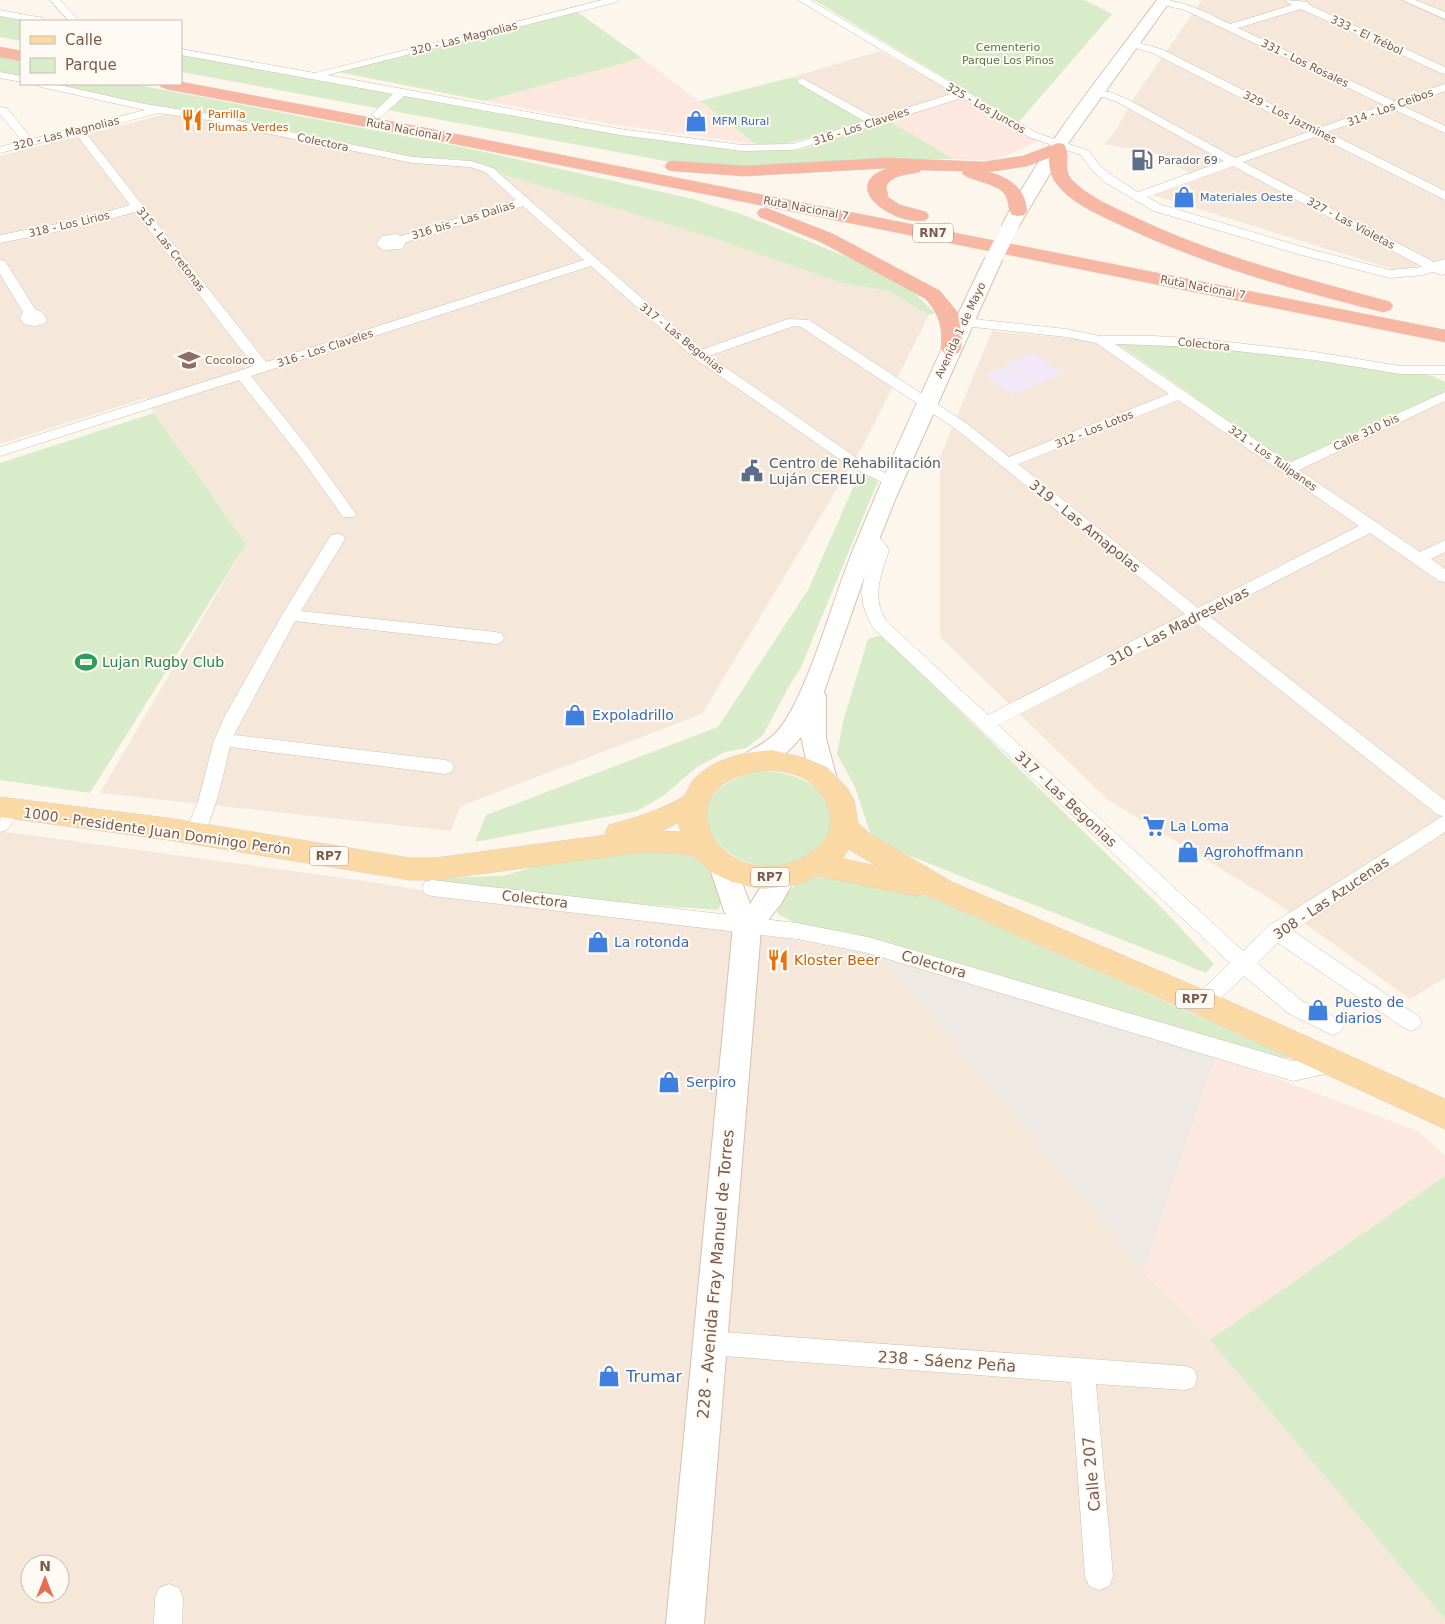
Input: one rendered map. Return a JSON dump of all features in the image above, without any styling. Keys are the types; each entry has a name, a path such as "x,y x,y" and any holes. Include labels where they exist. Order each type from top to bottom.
{"highway":[{"path":"0,42 20,46"},
{"path":"0,52 20,56"},
{"name":"Ruta Nacional 7","path":"182,77 950,226 1442,327"},
{"name":"Ruta Nacional 7","path":"172,85 610,170 1442,327"},
{"path":"587,156 718,170 770,170 887,163 984,167 1027,161 1059,146 1058,171 1067,184 1087,200 1147,230 1202,252 1264,273 1442,327"},
{"path":"950,226 886,205 879,197 878,183 886,175 912,168 952,170 980,174 993,178 1008,187 1016,200 1014,218"},
{"path":"610,170 768,214 856,252 925,290 941,303 948,313 951,349"}],"main road":[{"name":"Avenida 1 de Mayo","path":"752,761 784,741 814,690 869,538 926,403 1014,218 1059,146 1163,1"},
{"name":"Avenida 1 de Mayo","path":"814,690 811,726 817,758 824,779"},
{"name":"RP7","path":"772,760 791,763 809,770 824,779 837,794 844,810 844,827 838,844 825,859 800,873 782,877 761,878 723,866 710,857 701,846 694,832 691,818 693,804 699,792 715,776 736,765 752,761 772,760"},
{"name":"RP7","path":"583,848 665,818 693,804"},
{"name":"1000 - Presidente Juan Domingo Perón","path":"4,814 168,830 410,869 435,869 642,841 676,842 701,846"},
{"name":"RP7","path":"844,827 860,842 942,890 1202,1002 1445,1114"},
{"path":"383,865 432,888"},
{"name":"RP7","path":"816,865 942,890"},
{"path":"723,866 738,911 747,925 758,915 774,893 782,877"},
{"name":"228 - Avenida Fray Manuel de Torres","path":"685,1624 747,925"}],"street":[{"path":"55,0 73,20"},
{"name":"320 - Las Magnolias","path":"314,75 614,0"},
{"name":"325 - Los Juncos","path":"803,0 1033,135 1059,146 1085,153 1096,168 1110,180 1169,212 1382,272 1405,274"},
{"name":"333 - El Trébol","path":"1290,0 1445,71"},
{"path":"1230,27 1317,0"},
{"path":"1407,0 1445,16"},
{"name":"331 - Los Rosales","path":"1163,1 1188,8 1230,27 1445,130"},
{"path":"0,13 38,20"},
{"name":"329 - Los Jazmines","path":"1132,44 1157,51 1445,196"},
{"path":"182,52 403,91"},
{"path":"0,75 20,79"},
{"path":"802,80 874,122"},
{"name":"Colectora","path":"46,85 161,109 215,118 250,127 413,160 471,164 489,170"},
{"name":"314 - Los Ceibos","path":"1137,196 1445,88"},
{"path":"376,115 403,91"},
{"name":"316 - Los Claveles","path":"403,91 639,135 758,149 794,147 962,94"},
{"name":"327 - Las Violetas","path":"1096,93 1120,100 1234,162 1441,268"},
{"path":"1,109 29,142"},
{"name":"320 - Las Magnolias","path":"0,150 161,109"},
{"name":"315 - Las Cretonas","path":"78,130 263,368"},
{"name":"317 - Las Begonias","path":"489,170 699,355 856,464 893,482"},
{"name":"316 bis - Las Dalias","path":"400,240 526,201"},
{"name":"318 - Los Lirios","path":"0,239 80,223 138,207"},
{"name":"316 - Los Claveles","path":"0,452 592,262"},
{"path":"0,264 30,312"},
{"path":"1405,274 1441,268"},
{"name":"319 - Las Amapolas","path":"699,355 793,322 804,323 961,426 1198,616 1445,810"},
{"name":"Colectora","path":"964,322 1066,333 1100,340 1154,340 1202,343 1315,356 1400,370 1445,370"},
{"name":"321 - Los Tulipanes","path":"1100,340 1369,527 1445,577"},
{"path":"242,374 304,452 348,514"},
{"name":"312 - Los Lotos","path":"1007,463 1180,394"},
{"name":"Calle 310 bis","path":"1288,469 1445,396"},
{"name":"310 - Las Madreselvas","path":"985,724 1369,527"},
{"name":"317 - Las Begonias","path":"869,538 877,543 881,550 868,594 872,614 880,625 1244,964 1296,1008 1333,1026"},
{"path":"194,835 207,802 223,740 234,716 290,615 337,539"},
{"path":"1418,559 1445,545"},
{"path":"290,615 496,638"},
{"path":"223,740 446,767"},
{"name":"308 - Las Azucenas","path":"1202,1002 1278,931 1445,823"},
{"name":"Colectora","path":"432,888 797,931 868,945 1293,1070 1335,1063"},
{"path":"1278,931 1411,1022"},
{"name":"238 - Sáenz Peña","path":"709,1343 1185,1378"},
{"name":"Calle 207","path":"1083,1372 1099,1576"}],"shaded area":[{"path":"1202,0 1445,0 1445,265 1436,260 1402,272 1153,195 1199,179 1157,154 1104,144 1116,130 1133,99"},
{"path":"880,51 953,92 867,122 793,77"},
{"path":"642,58 756,144 611,124 485,101"},
{"path":"961,98 1039,141 993,161 954,159 889,121"},
{"path":"182,110 361,148 421,158 458,159 483,164 505,175 716,239 841,283 889,291 929,315 865,442 702,714 461,806 451,831 100,793 246,544 154,413 146,398 0,444 0,156"},
{"path":"992,331 1117,343 1193,398 1445,393 1445,978 1410,999 1272,900 1108,800 940,637 940,457"},
{"path":"1034,353 1063,374 1036,385 1007,364"},
{"path":"1007,366 1034,386 1012,395 985,374"},
{"path":"0,831 372,882 466,898 775,936 880,956 1143,1271 1210,1340 1445,1619 1445,1624 0,1624"},
{"path":"880,956 1216,1056 1143,1271"},
{"path":"1216,1056 1418,1131 1445,1155 1445,1176 1210,1340 1143,1271"}],"green space":[{"name":"Cementerio Parque Los Pinos","path":"814,0 1085,0 1112,14 1019,122"},
{"path":"576,11 642,58 485,101 338,72"},
{"path":"0,16 20,20 20,41 0,37"},
{"path":"182,53 731,150 799,150 889,121 954,159 859,159 751,168 687,165 182,72"},
{"path":"0,57 20,61 20,78 0,73"},
{"path":"793,77 867,122 782,145 756,144 700,101"},
{"path":"54,85 138,85 467,148 693,199 744,215 854,260 912,291 935,313 929,315 889,291 841,283 716,239 505,175 483,164 458,159 421,158 361,148"},
{"path":"1117,343 1212,347 1433,376 1445,382 1445,393 1289,464"},
{"name":"Lujan Rugby Club","path":"154,413 246,544 90,793 0,780 0,463"},
{"path":"860,472 878,481 801,667 763,735 746,748 725,752 697,767 663,796 637,811 475,842 486,815 718,727 808,590"},
{"path":"882,635 1165,911 1214,964 1206,973 895,850 871,835 855,787 837,754 843,722 868,639"},
{"path":"762,771 786,774 810,783 827,799 831,811 831,824 824,842 819,847 791,863 763,866 737,858 718,842 707,823 709,802 726,784"},
{"path":"678,848 707,860 723,899 718,910 637,904 431,883 438,878 502,876 573,856"},
{"path":"842,875 894,885 933,898 1289,1057 1282,1061 891,943 843,931 803,927 778,914 777,908 783,898 796,885 821,877"},
{"path":"1445,1176 1445,1619 1210,1340"}],"place":[{"name":"Parrilla Plumas Verdes","path":"192,120"},
{"name":"MFM Rural","path":"696,121"},
{"name":"Parador 69","path":"1142,160"},
{"name":"Materiales Oeste","path":"1184,197"},
{"name":"Cocoloco","path":"189,360"},
{"name":"Centro de Rehabilitación Luján CERELU","path":"752,471"},
{"name":"Lujan Rugby Club","path":"86,662"},
{"name":"Expoladrillo","path":"575,715"},
{"name":"La Loma","path":"1154,826"},
{"name":"Agrohoffmann","path":"1188,852"},
{"name":"La rotonda","path":"598,942"},
{"name":"Kloster Beer","path":"778,960"},
{"name":"Puesto de diarios","path":"1318,1010"},
{"name":"Serpiro","path":"669,1082"},
{"name":"Trumar","path":"609,1376"}]}
